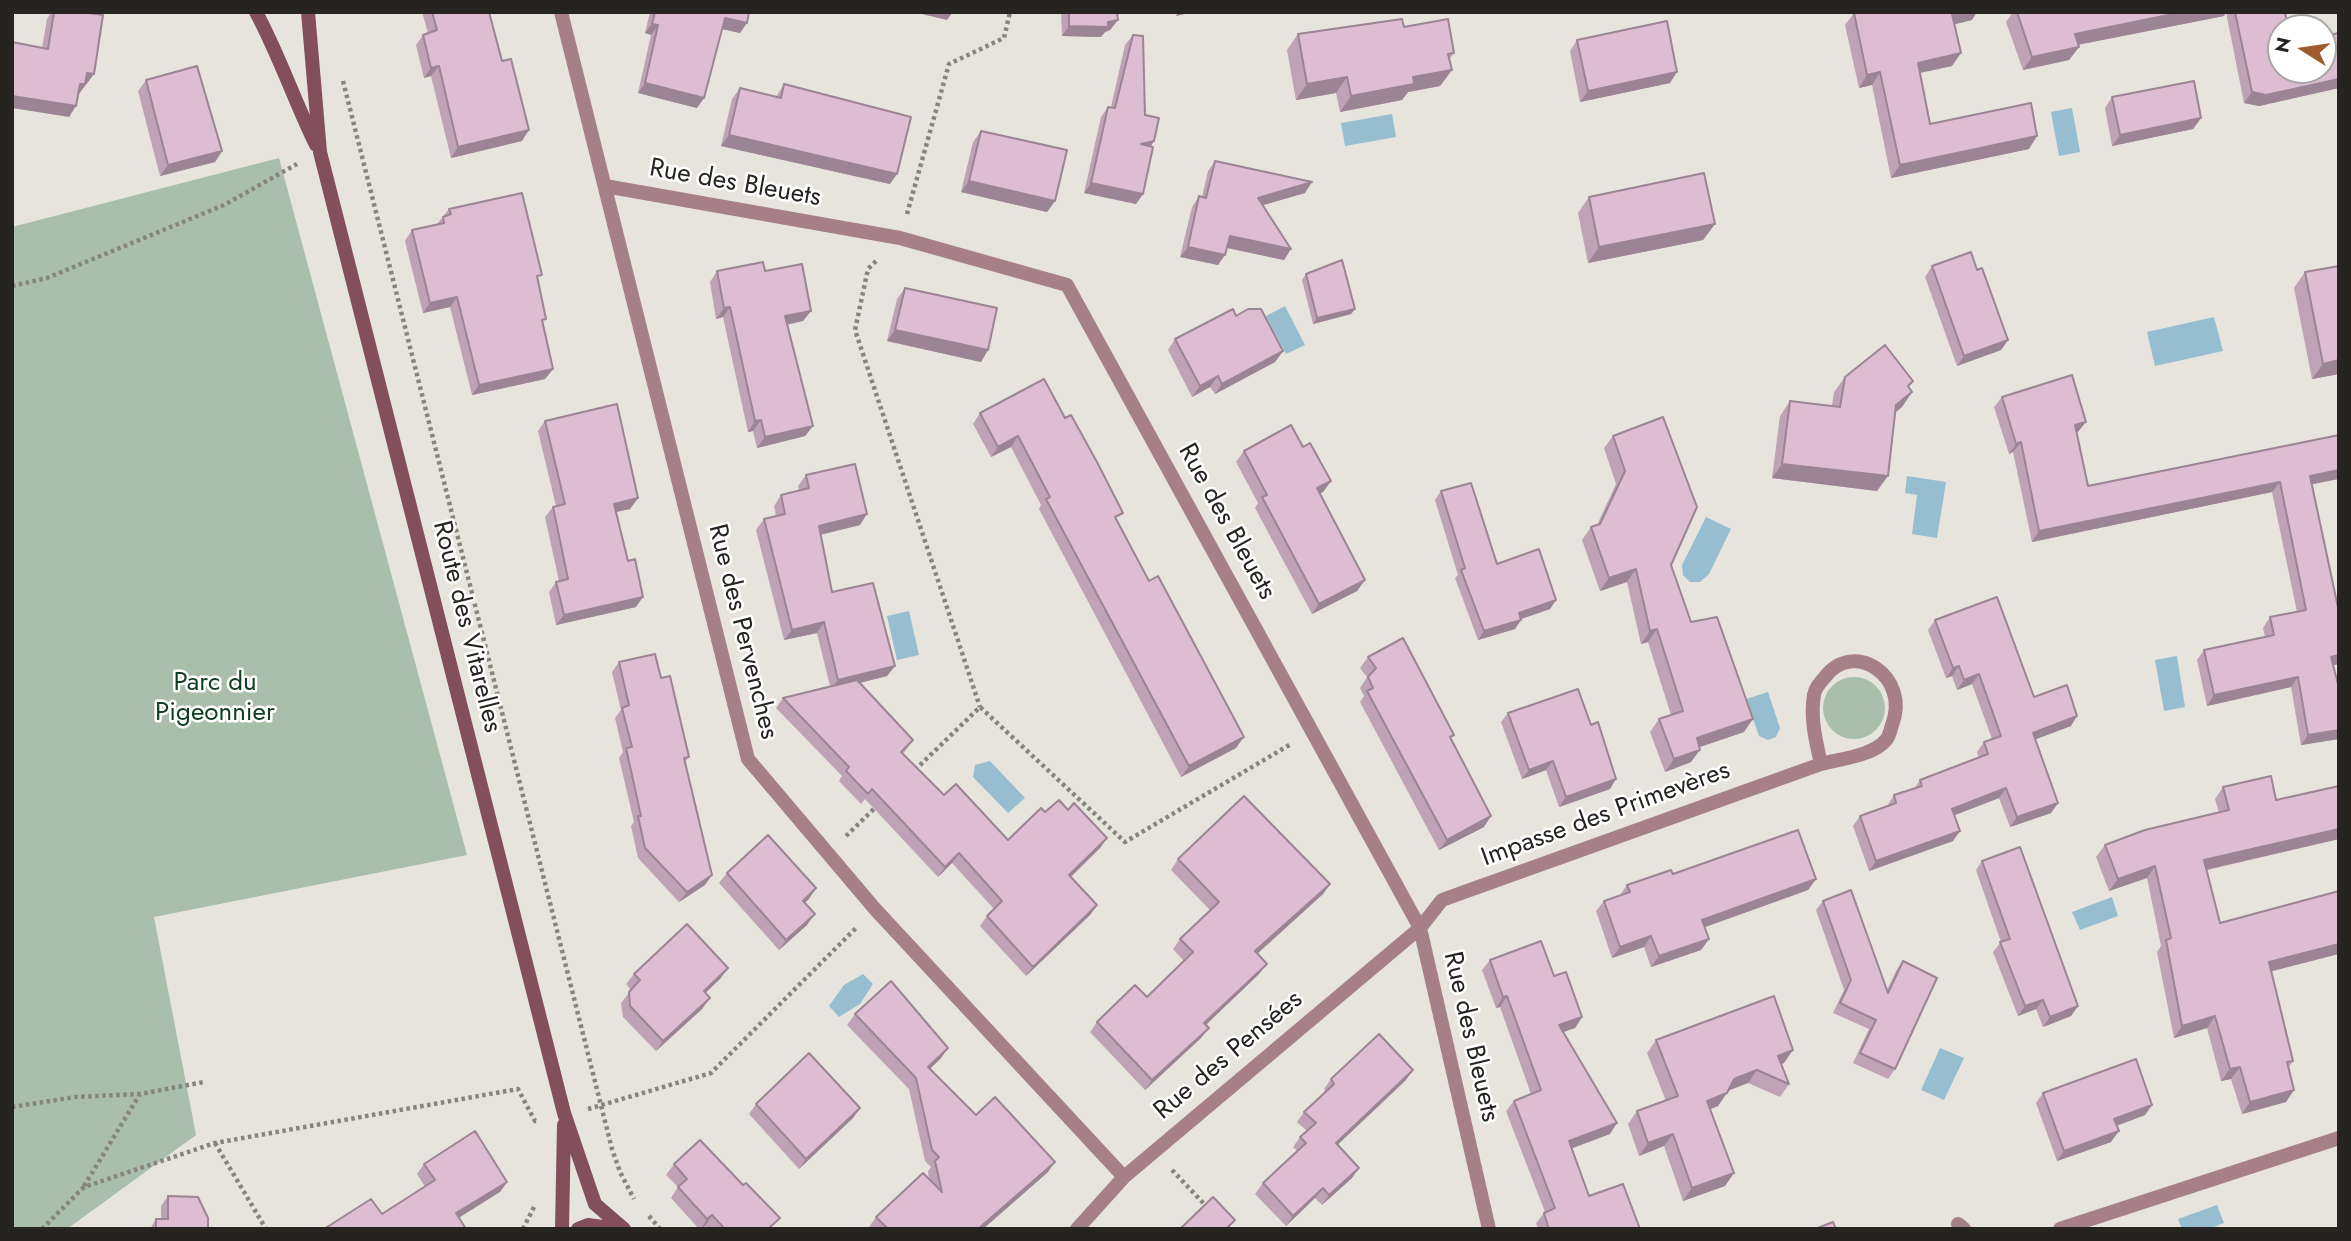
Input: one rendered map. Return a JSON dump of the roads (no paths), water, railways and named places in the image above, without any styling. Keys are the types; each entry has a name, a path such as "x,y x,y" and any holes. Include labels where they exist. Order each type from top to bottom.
{"main road":[{"name":"Route des Vitarelles","path":"256,12 279,55 301,114 320,152"},
{"name":"Route des Vitarelles","path":"308,12 320,152 564,1114 595,1204 624,1229"},
{"name":"Route des Vitarelles","path":"562,1229 564,1114"},
{"path":"578,1229 588,1225 617,1229"}],"street":[{"name":"Rue des Pervenches","path":"561,12 748,759 875,909 1124,1177"},
{"name":"Rue des Bleuets","path":"605,187 900,238 1068,285 1420,928 1489,1229"},
{"name":"Impasse des Primevères","path":"1420,928 1442,900 1821,764 1869,751 1886,741 1898,709 1895,689 1871,665 1844,662 1829,670 1814,691 1812,723 1821,764"},
{"name":"Rue des Pensées","path":"1077,1229 1124,1177 1420,928"},
{"path":"2060,1229 2339,1138"}],"water":[{"path":"2072,108 2080,152 2059,156 2051,112"},
{"path":"1392,114 1396,137 1345,146 1341,123"},
{"path":"1285,306 1305,345 1286,354 1266,316"},
{"path":"2214,317 2223,351 2155,366 2147,332"},
{"path":"1907,476 1946,482 1937,538 1912,534 1917,495 1905,493"},
{"path":"1706,517 1731,529 1709,574 1700,582 1690,582 1683,575 1682,565"},
{"path":"909,611 919,655 897,660 887,616"},
{"path":"2177,656 2185,707 2164,711 2155,660"},
{"path":"1768,692 1780,728 1776,737 1768,740 1759,736 1746,699"},
{"path":"990,761 1025,798 1008,813 973,777 975,765"},
{"path":"2112,897 2118,916 2080,930 2072,912"},
{"path":"863,974 873,984 860,1004 839,1017 829,1006 844,985"},
{"path":"1940,1048 1964,1058 1944,1100 1921,1090"},
{"path":"2217,1205 2224,1223 2209,1229 2182,1229 2178,1219"}],"park label":[{"name":"Parc du Pigeonnier","path":"215,699"}]}
